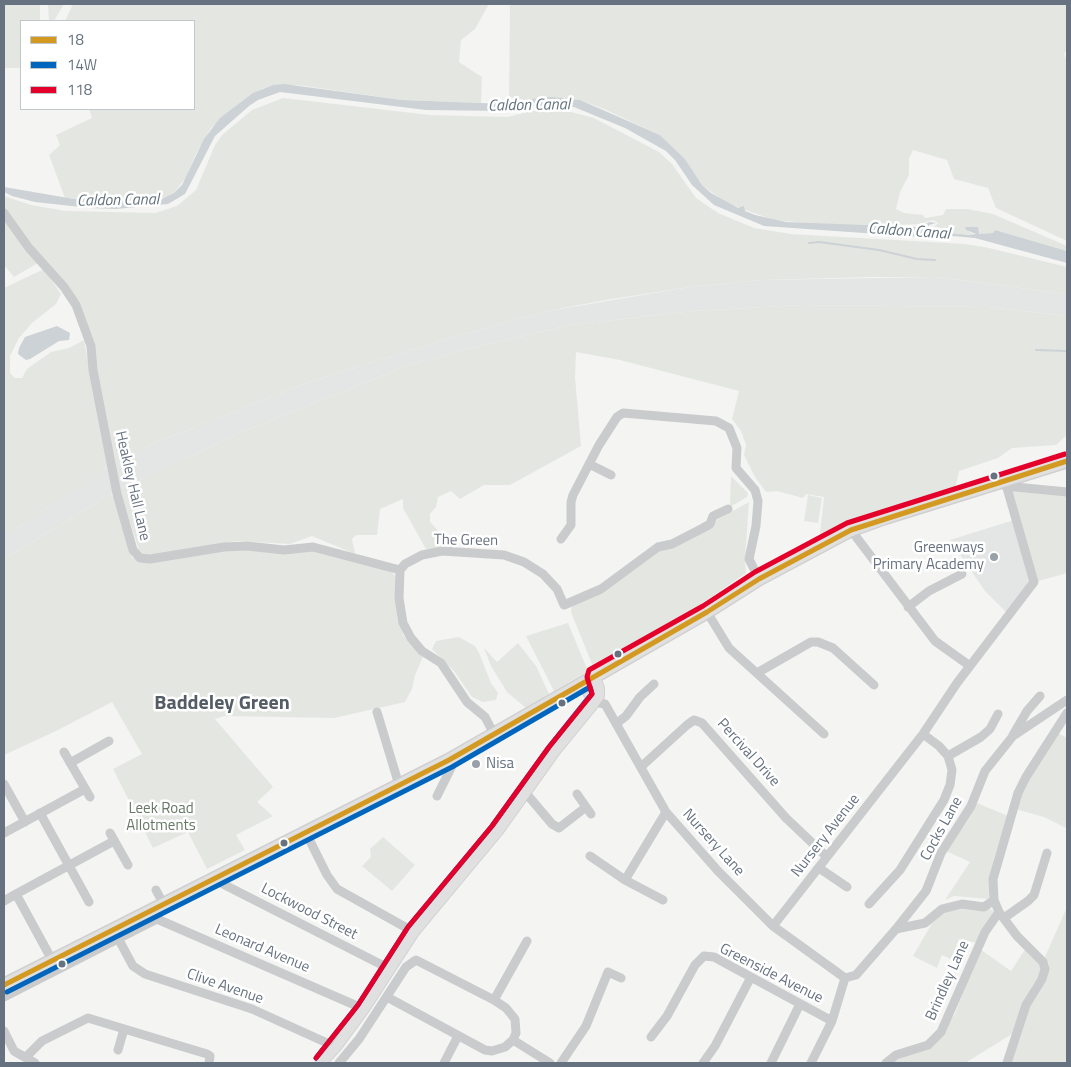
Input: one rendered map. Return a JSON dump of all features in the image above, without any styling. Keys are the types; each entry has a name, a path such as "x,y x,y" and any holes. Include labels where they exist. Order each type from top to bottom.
{"highway":[{"path":"4,985 52,960 154,915 164,905 449,760 707,612 759,579 851,530 884,518 1005,484 1067,461"}],"main road":[{"path":"324,1062 364,1009 414,932 498,831 525,792 599,696 600,688 594,676"},
{"path":"581,684 594,701"}],"street":[{"name":"Heakley Hall Lane","path":"4,213 29,248 64,287 76,305 92,346 93,370 117,494 133,550 140,558 150,559 224,547 247,546 284,550 313,547 400,570"},
{"path":"561,539 570,530 571,502 588,464 617,417 623,414 716,421 729,428 737,448 736,468 738,474 755,490 758,501 756,526 749,559 759,579"},
{"path":"588,464 611,476"},
{"path":"1005,484 1067,492"},
{"name":"Nursery Avenue","path":"773,926 923,734 970,666 1034,582 1005,484"},
{"name":"The Green","path":"400,570 405,564 422,555 442,551 504,555 524,562 543,574 557,589 564,605 600,588 658,547 672,544 710,524 713,516 728,509"},
{"path":"851,530 935,641 970,666"},
{"path":"400,570 400,604 403,623 411,638 422,651 441,663 467,702 485,717 494,734"},
{"path":"908,607 929,591 962,574"},
{"path":"707,612 729,648 824,734"},
{"path":"757,673 811,642 818,642 833,648 874,685"},
{"path":"616,724 626,716 640,697 654,684"},
{"path":"1013,736 1027,711 1040,696"},
{"name":"Cocks Lane","path":"845,978 856,975 926,891 941,853 974,800 982,775 1013,736 1067,700"},
{"name":"Nursery Lane","path":"594,701 605,704 642,766 666,812 718,871 773,926 845,978"},
{"path":"1007,1063 1026,1005 1042,979 1045,969 1043,962 1017,936 1002,915 994,900 993,879 1018,793 1067,712"},
{"path":"948,756 981,737 990,729 998,714"},
{"path":"380,715 399,785"},
{"name":"Percival Drive","path":"642,766 687,725 694,720 702,723 786,818 827,857"},
{"path":"883,906 872,901 900,870 944,800 950,785 952,770 948,756 939,746 923,734"},
{"path":"70,763 110,741"},
{"path":"4,833 87,793 64,752"},
{"path":"437,796 452,766 449,760"},
{"path":"4,784 25,822"},
{"path":"525,792 552,824 559,828 589,810 577,794"},
{"path":"625,880 666,812"},
{"path":"40,814 89,902"},
{"path":"306,833 327,876 337,889 414,932"},
{"path":"4,901 69,866 112,837 128,865"},
{"path":"590,856 625,880 663,900"},
{"name":"Brindley Lane","path":"886,1063 896,1055 928,1045 940,1032 985,932 1002,915 1028,901 1034,895 1042,858"},
{"path":"819,868 847,887"},
{"name":"Lockwood Street","path":"215,880 392,966 405,969"},
{"path":"156,890 164,905"},
{"path":"16,894 52,960"},
{"path":"896,929 924,923 942,909 962,904 984,907 994,900"},
{"path":"4,996 118,938 154,915"},
{"name":"Leonard Avenue","path":"154,915 364,1009"},
{"name":"Clive Avenue","path":"118,938 133,966 144,974 252,1009 336,1048"},
{"path":"494,1000 527,941"},
{"name":"Greenside Avenue","path":"650,1036 667,1016 695,965 704,956 714,957 832,1021"},
{"path":"339,1063 360,1039 387,997 405,969 410,962 421,961 494,1000 512,1013 517,1026 513,1040 505,1047 492,1051 485,1050 387,997"},
{"path":"561,1063 586,1026 608,972 621,978"},
{"path":"703,1063 715,1046 751,977"},
{"path":"811,1063 832,1021 845,978"},
{"path":"771,1063 800,1004"},
{"path":"26,1057 42,1041 88,1018 207,1054 210,1056 209,1063"},
{"path":"118,1050 124,1029"},
{"path":"4,1030 14,1051 35,1063"},
{"path":"444,1063 458,1036"},
{"path":"513,1040 550,1063"}],"shaded area":[{"path":"935,277 1067,294 1067,316 988,307 801,305 693,311 570,325 463,350 404,367 251,428 111,494 4,559 4,537 100,472 143,448 301,385 440,341 548,311 690,287 761,280"},
{"name":"Greenways Primary Academy","path":"1014,520 1031,575 1029,585 1007,613 985,591 950,540"}],"green space":[{"path":"4,4 40,4 40,20 20,20 20,68 4,68"},
{"path":"48,4 64,4 55,20 49,20"},
{"path":"73,4 489,4 475,29 461,40 459,62 482,77 481,103 402,100 297,85 273,85 262,89 211,128 195,156 187,176 174,193 168,197 150,202 65,198 49,155 60,145 56,135 92,118 89,110 195,110 195,20 65,20"},
{"path":"510,4 1067,4 1067,50 1064,54 1067,62 1067,241 996,208 988,188 954,179 947,160 913,150 909,158 909,175 900,192 896,209 904,213 923,215 925,218 943,215 946,209 968,209 993,214 1067,246 1067,251 995,230 993,233 979,234 966,230 975,235 947,233 945,229 933,228 938,223 933,220 920,224 896,225 893,231 774,220 728,204 702,185 685,159 660,135 604,109 580,100 563,98 523,100 514,105 514,99 511,97 509,103"},
{"path":"283,98 430,115 508,117 531,111 567,111 594,118 659,152 672,164 696,198 718,213 754,228 791,234 965,244 989,248 1067,267 1067,294 935,277 875,277 761,280 690,287 606,300 548,311 440,341 301,385 143,448 116,464 97,379 92,338 42,259 4,207 4,196 31,205 66,211 155,213 177,206 196,190 215,145 222,135 252,110"},
{"path":"4,220 38,263 14,277 4,265"},
{"path":"44,269 61,294 56,304 32,323 19,338 10,356 10,373 15,378 22,378 27,369 51,352 69,348 84,340 108,467 4,537 4,288"},
{"path":"801,305 988,307 1067,316 1067,435 1056,445 1012,448 998,458 959,471 955,489 880,512 856,522 819,543 824,497 806,494 803,498 777,491 766,492 755,477 744,455 746,445 741,431 732,419 739,391 620,360 576,352 575,377 581,446 510,485 484,485 460,499 451,491 438,497 436,507 430,514 430,522 441,534 444,547 426,549 403,508 403,499 380,509 377,535 356,535 352,539 355,554 312,536 290,544 237,541 150,555 143,554 139,550 120,493 121,489 251,428 404,367 463,350 570,325 693,311"},
{"path":"731,476 748,493 747,497 730,507"},
{"name":"Greenways Primary Academy","path":"1009,489 1067,494 1067,573 1038,581"},
{"name":"Leek Road Allotments","path":"111,494 116,501 132,558 246,549 305,551 325,552 390,570 395,576 399,622 404,636 423,657 415,675 412,689 405,702 334,718 224,716 215,719 273,787 257,802 273,816 236,835 245,850 207,869 188,832 153,848 113,769 142,754 112,702 4,755 4,559"},
{"path":"808,495 822,498 818,523 804,521"},
{"path":"749,502 745,559 746,573 657,635 594,669 571,612 572,606 658,549 711,527 718,519"},
{"path":"568,623 588,671 554,691 526,636"},
{"path":"459,637 475,646 491,683 498,693 496,700 483,702 472,697 454,671 432,649 436,641"},
{"path":"518,643 536,666 549,694 526,708 507,692 491,666 484,648 497,662"},
{"path":"1058,733 1067,738 1066,828 1044,817 1015,809 1022,791"},
{"path":"977,803 1008,816 994,858 990,894 988,899 954,896 945,900 970,862 946,851"},
{"path":"383,837 415,865 392,891 362,866 371,857 370,849"},
{"path":"1067,907 1067,1063 1008,1063 1026,1011 1048,970 1049,964 1044,959"},
{"path":"951,908 988,908 995,912 977,943 959,939 951,959 942,955 937,968 913,956 938,913"},
{"path":"1026,948 1040,963 1042,971 1032,986 1012,1034 965,1063 891,1063 942,1033 955,1014 980,949 1011,971"}],"water":[{"name":"Caldon Canal","path":"284,84 402,100 507,104 511,108 504,111 426,110 280,92 258,100 249,106 215,136 185,194 168,204 116,209 90,208 35,202 4,192 4,187 74,199 156,202 174,193 182,185 204,139 220,118 253,93 273,85"},
{"name":"Caldon Canal","path":"551,97 580,100 660,135 685,159 702,185 711,193 738,208 744,206 745,211 755,215 786,222 918,227 930,222 936,223 929,225 928,228 938,232 970,235 976,234 966,230 965,227 978,227 979,234 993,233 995,230 1067,251 1067,263 975,238 940,235 935,238 764,226 714,205 692,185 675,160 666,151 625,128 574,107 514,107 514,105 523,100"},
{"path":"57,326 70,333 69,340 59,341 30,359 26,360 18,354 25,337"}],"waterway":[{"path":"809,243 819,242 879,250 917,259 935,260"},
{"path":"1036,350 1067,351"}],"transit line":[{"name":"118","path":"316,1058 358,1005 408,927 492,826 549,747 592,694 587,677 589,670 703,606 755,572 847,523 1065,454"},
{"name":"18","path":"4,985 449,760 707,612 759,579 851,530 1067,461"},
{"name":"14W","path":"7,992 452,767 590,687 592,694 549,747 492,826 408,927 358,1005 316,1058"}],"place":[{"name":"Greenways Primary Academy","path":"994,557"},
{"name":"Nisa","path":"476,764"}],"district":[{"name":"Baddeley Green","path":"222,704"}]}
